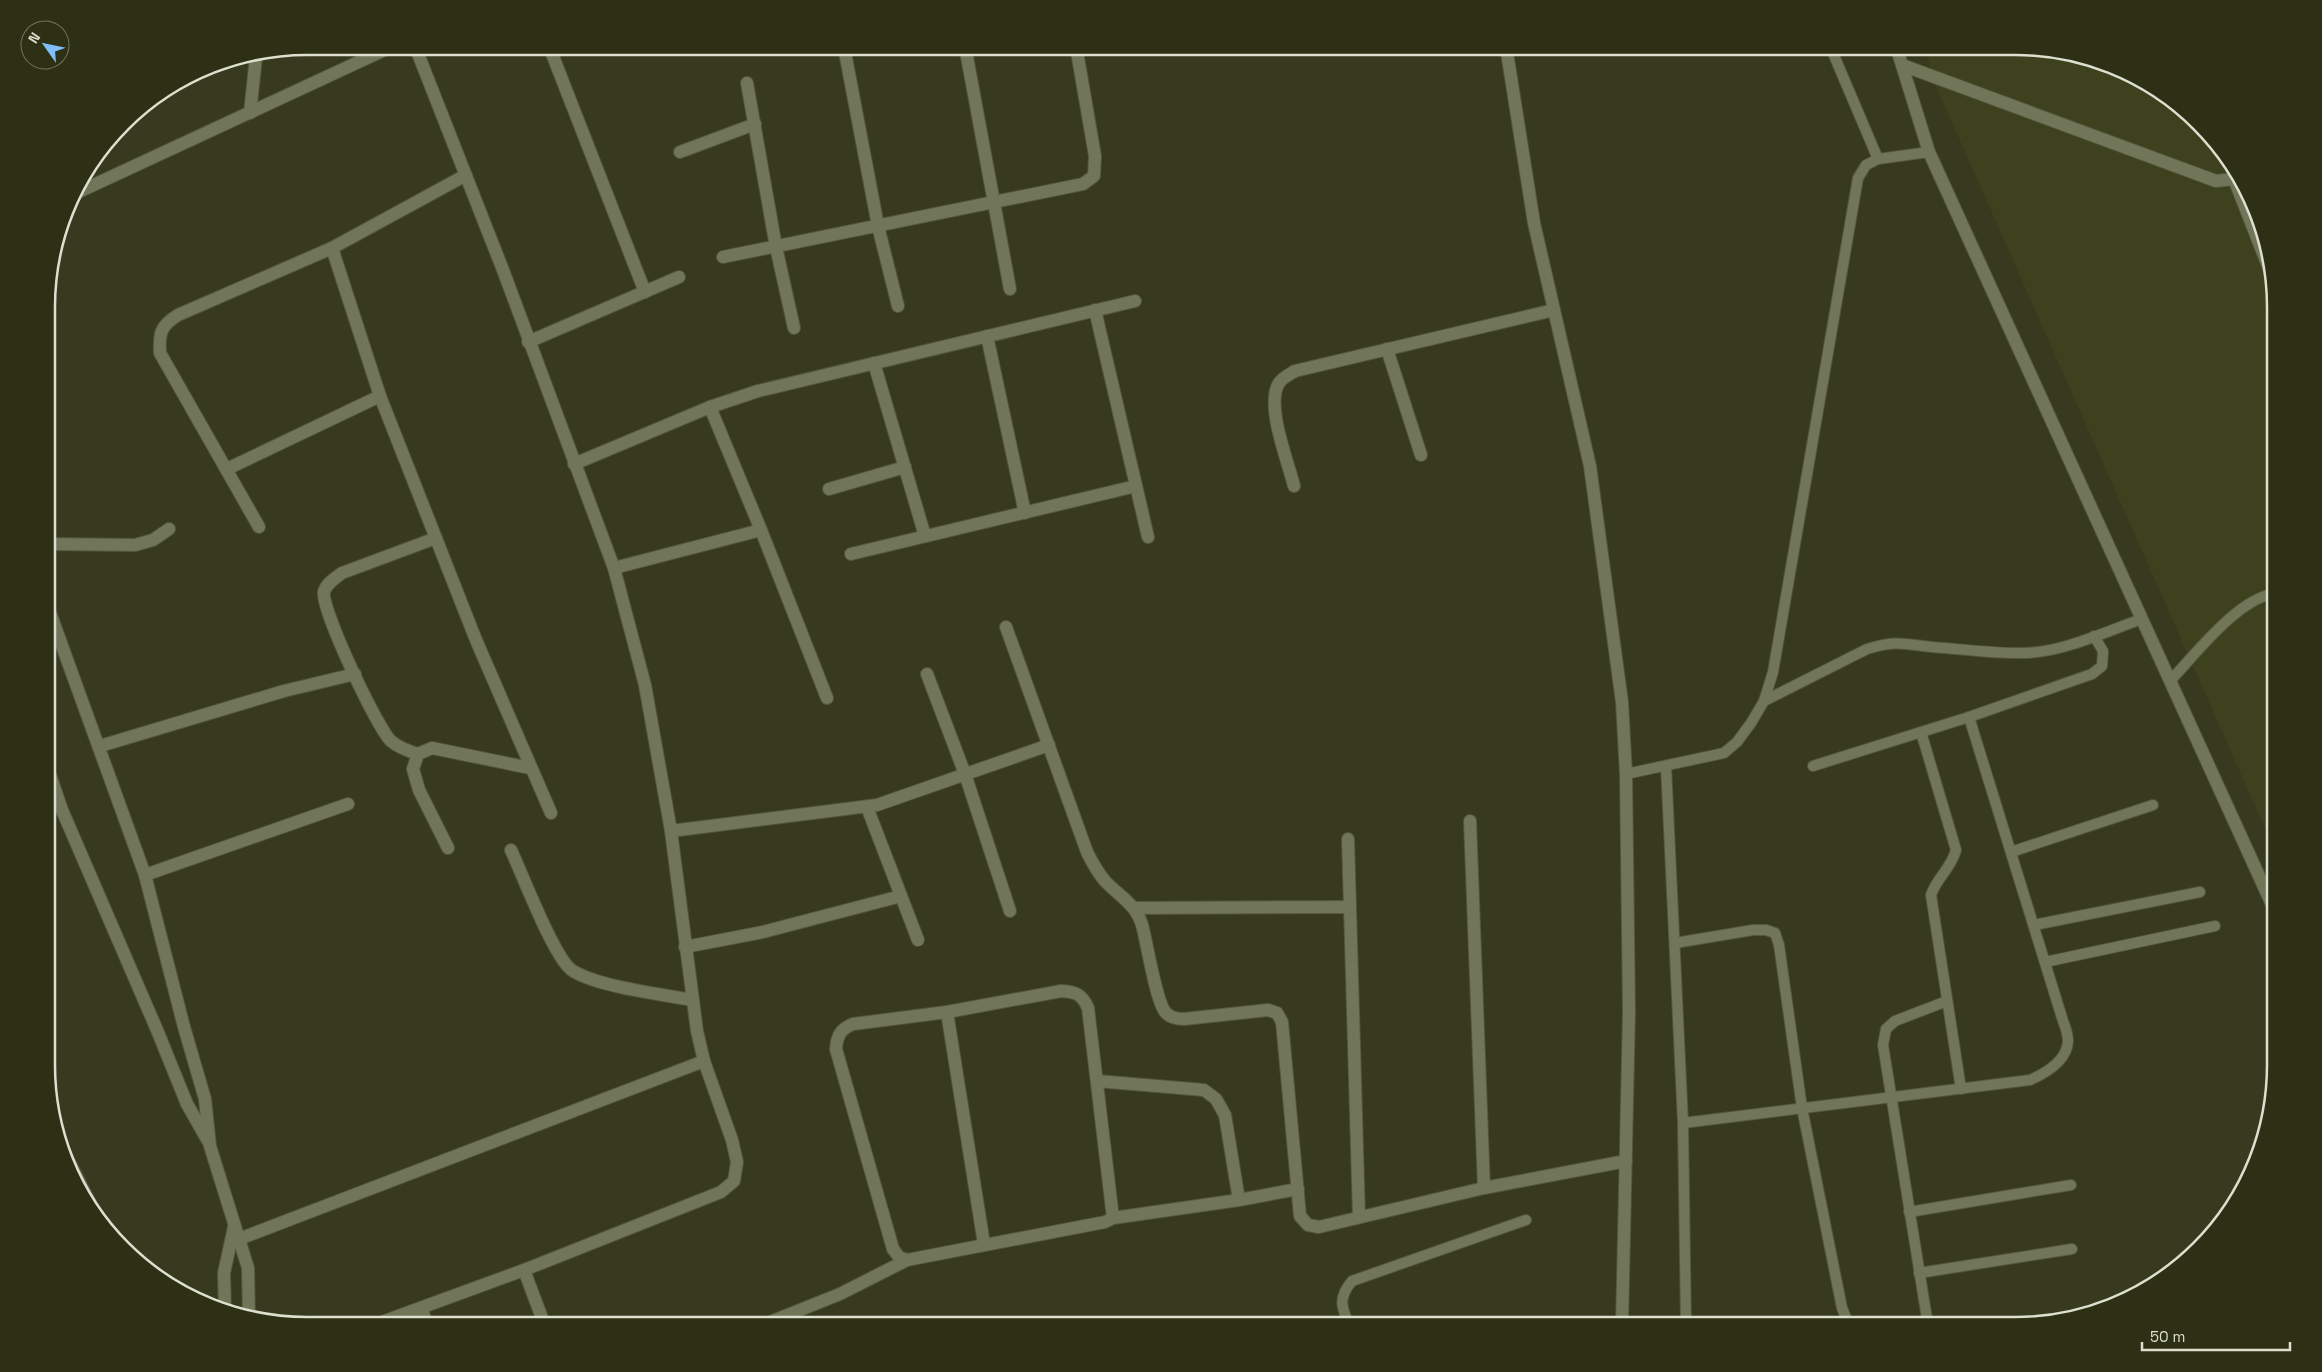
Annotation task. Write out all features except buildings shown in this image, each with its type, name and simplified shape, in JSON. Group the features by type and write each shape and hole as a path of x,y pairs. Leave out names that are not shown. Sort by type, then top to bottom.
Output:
{"street":[{"path":"85,189 374,55"},
{"path":"396,1317 524,1270 721,1192 734,1181 737,1162 732,1140 704,1061 692,1000 671,831 645,685 614,568 528,342 503,270 419,55"},
{"path":"552,55 645,292"},
{"path":"846,55 878,226 898,306"},
{"path":"967,55 1010,288"},
{"path":"723,257 1084,184 1094,176 1095,156 1078,55"},
{"path":"1507,55 1534,223 1590,466 1622,702 1626,774 1629,1012 1622,1317"},
{"path":"1899,55 1929,152 2267,893"},
{"path":"250,113 256,61"},
{"path":"1902,65 2216,181 2231,178"},
{"path":"748,83 776,247 794,328"},
{"path":"680,152 755,124"},
{"path":"258,527 227,469 160,354 159,337 166,322 178,315 332,248 466,175"},
{"path":"332,248 380,396 530,768 551,813"},
{"path":"528,342 679,277"},
{"path":"574,464 710,407 758,391 1135,301"},
{"path":"1095,310 1148,536"},
{"path":"1294,486 1276,419 1274,399 1279,382 1295,371 1554,310"},
{"path":"987,336 1025,513"},
{"path":"1387,349 1421,456"},
{"path":"874,363 926,536"},
{"path":"227,469 380,396"},
{"path":"710,407 827,698"},
{"path":"829,489 905,467"},
{"path":"852,554 1136,486"},
{"path":"55,544 135,545 153,540 169,529"},
{"path":"614,568 761,530"},
{"path":"436,538 342,573 332,580 324,591 325,605 380,725 390,740 402,750 418,754 432,748 530,768"},
{"path":"55,626 145,875 184,1027 205,1099 210,1146 248,1268 249,1310"},
{"path":"1006,627 1087,852 1106,882 1134,908 1141,923 1165,1013 1173,1018 1184,1020 1268,1010 1277,1013 1282,1022 1300,1216 1308,1225 1319,1227 1484,1188 1626,1161"},
{"path":"100,746 284,691 355,674"},
{"path":"927,674 965,774 1010,911"},
{"path":"671,831 877,805 1049,745"},
{"path":"418,754 413,769 419,790 448,848"},
{"path":"55,803 187,1104 210,1146"},
{"path":"145,875 348,804"},
{"path":"867,807 918,940"},
{"path":"1470,821 1484,1188"},
{"path":"1348,839 1359,1217"},
{"path":"511,850 558,952 571,971 595,980 692,1000"},
{"path":"685,947 763,932 901,896"},
{"path":"1134,908 1350,907"},
{"path":"907,1260 899,1256 893,1249 836,1049 837,1038 842,1029 853,1024 947,1012 1062,991 1075,992 1084,998 1088,1008 1113,1218"},
{"path":"947,1012 984,1244"},
{"path":"239,1239 704,1061"},
{"path":"1097,1081 1204,1090 1216,1099 1225,1115 1239,1200"},
{"path":"782,1317 840,1294 907,1260 1105,1222 1113,1218 1239,1200 1298,1189"},
{"path":"225,1304 224,1273 234,1225"},
{"path":"524,1270 542,1317"},
{"path":"421,1308 424,1317"}],"lane":[{"path":"1834,55 1878,159"},
{"path":"1626,774 1724,753 1737,742 1764,701 1773,672 1858,178 1866,165 1878,159 1929,152"},
{"path":"2170,681 2238,610 2254,600 2267,596"},
{"path":"1764,701 1867,649 1886,643 1902,642 1929,646 2022,653 2041,652 2142,619"},
{"path":"1813,766 1969,717 2092,674 2102,666 2103,651 2094,636"},
{"path":"1683,1123 2030,1080 2047,1072 2060,1059 2068,1041 1969,717"},
{"path":"1921,732 1956,850 1953,862 1934,884 1931,894 1961,1088"},
{"path":"1666,766 1683,1123 1686,1317"},
{"path":"2011,852 2153,805"},
{"path":"2034,925 2200,892"},
{"path":"2045,962 2216,926"},
{"path":"1675,943 1753,930 1766,930 1775,933 1779,945 1802,1108 1842,1308 1846,1317"},
{"path":"1926,1317 1883,1045 1886,1029 1895,1021 1906,1015 1947,1001"},
{"path":"1910,1212 2071,1185"},
{"path":"1346,1317 1342,1308 1342,1292 1352,1281 1526,1220"},
{"path":"1919,1273 2072,1249"}],"shaded area":[{"path":"1927,55 2048,57 2096,68 2111,74 2155,98 2193,129 2224,167 2248,211 2262,258 2267,307 2267,833 1934,82"}]}
